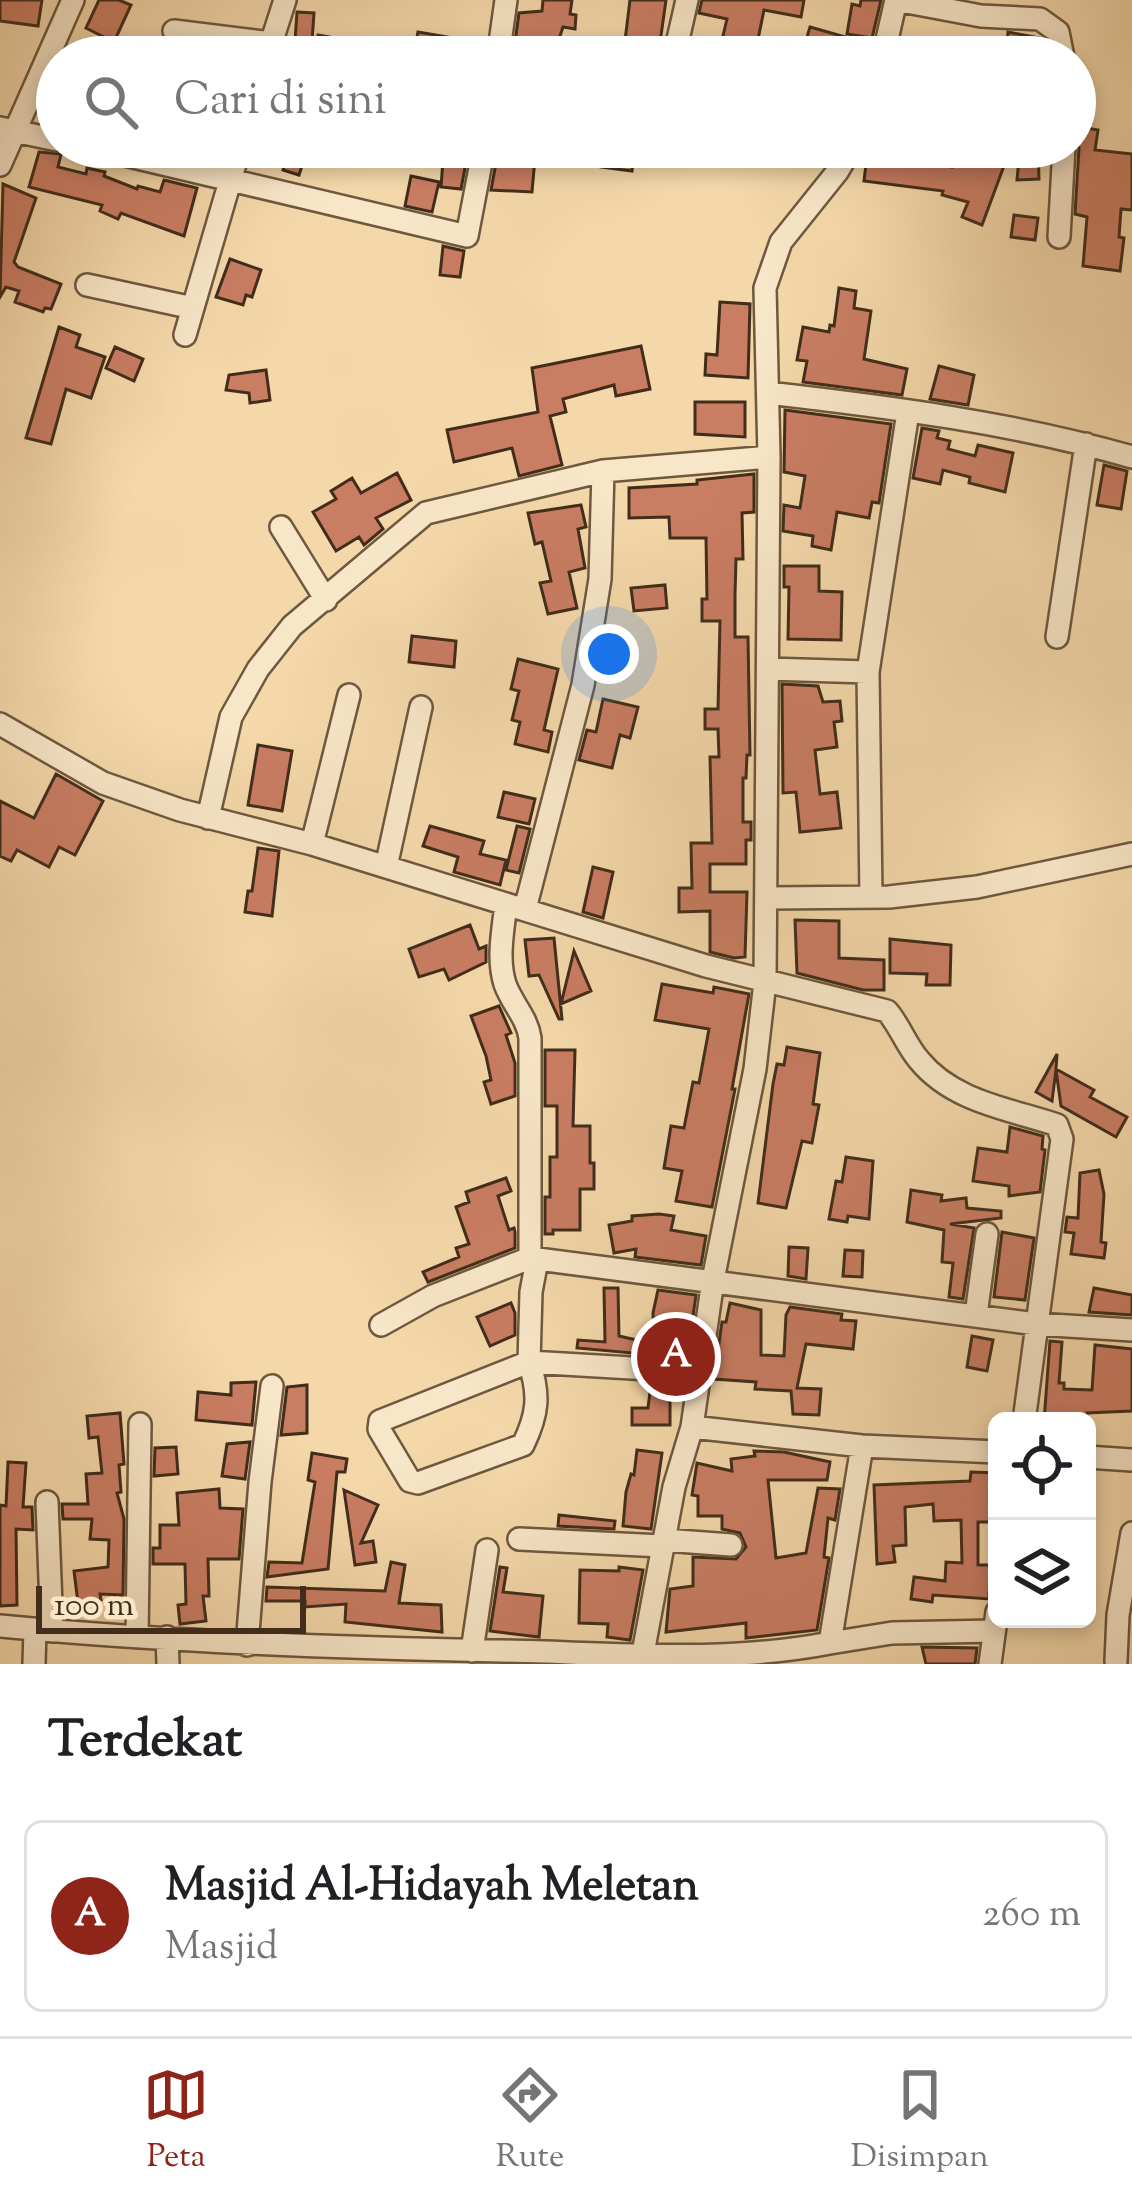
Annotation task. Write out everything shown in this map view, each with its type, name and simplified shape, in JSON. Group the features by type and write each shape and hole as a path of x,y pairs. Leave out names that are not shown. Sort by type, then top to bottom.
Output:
{"street":[{"path":"55,36 73,0"},
{"path":"273,36 284,0"},
{"path":"501,36 506,0"},
{"path":"679,36 687,0"},
{"path":"888,36 896,0 981,16 1040,19 1059,36"},
{"path":"174,31 199,36"},
{"path":"0,165 8,129 36,73"},
{"path":"189,168 468,236 480,168"},
{"path":"185,335 234,168"},
{"path":"641,1661 663,1543 692,1427 766,982 769,457 765,288 773,257 837,168"},
{"path":"1059,237 1063,168"},
{"path":"87,285 193,308"},
{"path":"768,393 908,412 1086,444 1132,457"},
{"path":"871,897 868,672 908,412"},
{"path":"1057,637 1086,444"},
{"path":"208,818 231,717 258,669 284,634 426,513 603,471 769,457"},
{"path":"603,471 600,579 572,740 515,907 502,970 530,1038 530,1361 539,1399 535,1421 523,1445 418,1483 410,1481 379,1430 380,1421 530,1361 700,1372"},
{"path":"281,527 326,600"},
{"path":"768,669 868,672"},
{"path":"312,844 349,695"},
{"path":"386,867 421,706"},
{"path":"0,724 103,783 208,818 312,844 766,982 887,1011 934,1075 982,1103 1060,1128 1025,1412"},
{"path":"767,898 871,897 977,887 1132,854"},
{"path":"976,1315 987,1234"},
{"path":"381,1325 434,1296 533,1259 1036,1324 1132,1330"},
{"path":"247,1645 272,1387"},
{"path":"136,1637 140,1424"},
{"path":"692,1427 862,1446 988,1452"},
{"path":"830,1643 862,1446"},
{"path":"1096,1458 1132,1460"},
{"path":"34,1664 43,1630 47,1502"},
{"path":"1119,1660 1118,1615 1132,1533"},
{"path":"519,1539 731,1545"},
{"path":"472,1651 487,1550"},
{"path":"0,1626 167,1636 391,1658 472,1651 641,1661 771,1654 988,1623"},
{"path":"990,1664 995,1628"},
{"path":"167,1636 168,1664"}],"building":[{"path":"0,0 42,0 38,26 0,21"},
{"path":"99,0 131,5 117,36 102,36 86,28"},
{"path":"543,0 572,0 575,29 563,27 560,36 516,36 519,13 542,11"},
{"path":"630,0 666,0 661,36 626,36"},
{"path":"702,0 804,0 801,17 764,10 759,36 723,36 727,19 699,13"},
{"path":"861,0 881,0 872,36 847,34 852,4 860,6"},
{"path":"297,12 314,13 312,36 295,36"},
{"path":"810,27 842,36 807,36"},
{"path":"1096,150 1132,154 1132,210 1121,209 1120,271 1083,266 1087,217 1075,214 1078,168 1096,168"},
{"path":"36,162 36,168 105,172 104,176 137,189 160,192 164,180 197,188 184,236 121,213 118,219 100,211 102,205 29,187"},
{"path":"442,168 465,168 461,189 441,187"},
{"path":"495,168 534,168 532,192 491,190"},
{"path":"866,168 1003,168 982,225 962,217 968,202 942,195 943,191 864,181"},
{"path":"1018,168 1039,168 1039,179 1017,180"},
{"path":"411,176 439,182 432,212 405,206"},
{"path":"3,184 36,198 14,262 61,284 51,309 43,312 15,302 19,291 6,287 0,297"},
{"path":"1014,215 1038,218 1035,240 1011,237"},
{"path":"443,246 464,251 460,277 440,275"},
{"path":"230,259 261,270 252,297 246,295 243,305 216,297"},
{"path":"839,288 856,291 854,308 871,311 864,359 907,369 902,395 803,382 807,361 797,360 803,327 829,332"},
{"path":"720,302 750,304 748,378 705,375 706,354 717,355"},
{"path":"59,327 80,335 76,347 105,357 91,398 66,389 51,444 26,438"},
{"path":"641,346 650,389 616,396 614,385 563,399 566,412 550,416 562,465 519,476 512,448 454,462 447,430 538,412 532,368"},
{"path":"115,347 143,359 134,381 106,368"},
{"path":"939,366 974,375 968,405 930,399"},
{"path":"266,370 270,400 250,403 249,393 226,390 229,375"},
{"path":"695,402 745,402 745,437 695,434"},
{"path":"785,410 891,424 879,503 872,502 869,518 837,512 831,550 812,546 813,536 783,531 784,505 800,508 805,476 784,472"},
{"path":"922,428 939,431 937,438 950,441 948,449 975,456 978,445 1013,453 1005,492 943,470 940,484 913,478"},
{"path":"1104,465 1127,471 1121,509 1097,505"},
{"path":"397,473 411,500 376,518 383,529 364,545 359,537 336,551 313,512 336,499 331,491 352,478 361,493"},
{"path":"754,474 754,512 742,513 743,559 736,559 735,595 735,637 748,637 750,755 743,778 743,822 751,822 751,840 746,840 746,864 710,864 710,892 747,892 745,957 734,958 710,952 710,911 679,912 679,888 692,888 691,843 712,843 710,757 719,757 718,729 705,729 705,709 718,709 720,621 702,621 702,599 707,599 706,538 670,538 669,517 629,518 629,488"},
{"path":"581,505 586,527 578,529 585,568 569,572 577,608 548,614 540,583 551,581 542,542 535,544 528,513"},
{"path":"784,566 819,566 819,591 842,592 841,640 788,639 789,587 784,587"},
{"path":"665,585 667,608 634,611 631,588"},
{"path":"412,636 456,641 454,667 409,662"},
{"path":"518,659 558,669 544,730 552,732 548,752 515,744 520,722 512,720 519,691 511,689"},
{"path":"782,684 818,686 823,702 840,701 842,721 834,722 837,747 815,750 820,794 837,792 841,828 800,832 796,792 783,793"},
{"path":"603,699 638,707 630,738 620,735 612,768 579,760 587,730 596,732"},
{"path":"258,745 292,751 282,811 248,805"},
{"path":"56,774 103,801 75,855 59,847 49,867 17,850 11,861 0,856 0,801 34,818"},
{"path":"504,792 535,799 529,824 498,817"},
{"path":"430,826 484,841 480,854 506,860 500,885 454,872 458,857 423,846"},
{"path":"517,826 530,829 519,873 506,870"},
{"path":"258,848 279,851 272,916 245,912"},
{"path":"593,867 613,872 603,918 583,912"},
{"path":"795,920 839,921 839,958 884,960 884,990 863,990 797,973"},
{"path":"470,925 479,949 486,946 486,962 449,980 444,969 419,977 409,949"},
{"path":"554,938 562,1019 539,975 529,976 525,940"},
{"path":"890,939 951,945 950,985 926,985 927,974 890,973"},
{"path":"574,951 591,991 561,1004"},
{"path":"662,984 749,994 712,1207 676,1201 682,1171 664,1168 671,1126 684,1128 693,1082 699,1083 709,1029 655,1020"},
{"path":"499,1006 511,1033 506,1035 515,1063 515,1096 491,1104 484,1082 491,1080 486,1056 471,1016"},
{"path":"787,1047 820,1053 813,1104 819,1105 812,1143 802,1141 786,1208 758,1203 773,1084"},
{"path":"545,1050 575,1050 573,1126 590,1126 590,1163 594,1163 594,1189 580,1189 580,1230 553,1230 553,1234 545,1234 545,1197 550,1197 550,1157 557,1157 557,1106 545,1106"},
{"path":"1057,1054 1056,1069 1094,1090 1090,1097 1127,1117 1116,1137 1061,1106 1056,1070 1052,1101 1036,1092"},
{"path":"1010,1127 1043,1136 1040,1192 1009,1196 1009,1186 973,1181 978,1148 1007,1152"},
{"path":"846,1157 873,1161 869,1219 829,1219"},
{"path":"1099,1170 1104,1194 1104,1258 1071,1254 1074,1233 1065,1232 1067,1217 1078,1218 1080,1173"},
{"path":"506,1178 511,1191 498,1196 509,1230 514,1228 515,1248 428,1282 423,1272 459,1257 456,1248 469,1244 456,1207 469,1202 466,1192"},
{"path":"911,1190 942,1195 941,1201 966,1198 967,1208 1001,1211 1001,1218 950,1224 974,1228 963,1299 949,1297 953,1263 942,1262 944,1230 907,1222"},
{"path":"632,1216 674,1216 671,1230 706,1236 701,1265 635,1257 636,1249 614,1253 609,1225 632,1221"},
{"path":"1002,1232 1034,1238 1025,1300 994,1297"},
{"path":"789,1247 808,1248 806,1279 788,1276"},
{"path":"845,1250 863,1251 862,1277 843,1276"},
{"path":"604,1288 618,1288 619,1336 645,1342 643,1354 577,1348 578,1340 605,1342"},
{"path":"1094,1288 1132,1295 1132,1315 1089,1312"},
{"path":"658,1290 696,1295 690,1337 654,1334"},
{"path":"511,1303 515,1335 490,1346 477,1317"},
{"path":"730,1303 761,1310 761,1355 784,1356 790,1307 842,1314 841,1320 856,1321 853,1349 806,1344 797,1388 821,1389 819,1415 793,1414 791,1391 714,1379 722,1322 726,1322"},
{"path":"972,1336 993,1340 987,1371 967,1367"},
{"path":"1050,1341 1062,1342 1059,1383 1064,1383 1064,1389 1092,1390 1095,1345 1132,1349 1132,1411 1045,1412"},
{"path":"256,1382 252,1425 196,1420 198,1392 231,1395 231,1383"},
{"path":"651,1384 682,1386 679,1400 670,1399 670,1425 632,1425 632,1408 648,1408"},
{"path":"307,1385 307,1433 281,1435 287,1387"},
{"path":"120,1413 124,1464 119,1465 121,1492 117,1493 124,1519 123,1595 100,1594 101,1600 78,1603 74,1571 108,1567 109,1540 90,1539 92,1519 63,1519 62,1504 88,1504 86,1474 102,1473 98,1437 89,1438 87,1416"},
{"path":"250,1442 245,1479 222,1476 227,1444"},
{"path":"176,1447 178,1474 154,1476 155,1448"},
{"path":"637,1450 662,1453 651,1529 623,1526"},
{"path":"754,1451 830,1462 827,1480 768,1480 776,1558 806,1553 818,1488 840,1489 835,1520 828,1518 824,1557 829,1558 817,1630 746,1638 746,1623 666,1632 670,1589 693,1586 693,1557 736,1559 746,1547 740,1533 722,1529 722,1516 698,1516 698,1496 692,1495 697,1463 732,1471 731,1459 755,1456"},
{"path":"312,1453 347,1459 345,1472 337,1472 328,1569 267,1577 269,1562 302,1563 315,1482 308,1480"},
{"path":"8,1462 26,1463 23,1507 32,1507 33,1530 16,1529 17,1605 0,1606 0,1505 6,1506"},
{"path":"971,1472 988,1473 988,1522 978,1522 978,1565 988,1565 988,1599 933,1595 932,1602 911,1599 914,1577 945,1581 946,1562 962,1563 961,1520 934,1521 933,1504 905,1507 906,1545 893,1546 895,1562 877,1564 874,1485 970,1481"},
{"path":"219,1489 220,1508 243,1509 239,1559 208,1559 209,1596 203,1596 206,1621 180,1624 178,1605 186,1604 185,1564 153,1564 153,1548 160,1548 160,1525 179,1525 177,1493"},
{"path":"344,1490 378,1505 361,1543 373,1541 376,1562 355,1565"},
{"path":"559,1515 615,1521 614,1529 558,1526"},
{"path":"391,1562 405,1565 399,1603 441,1605 442,1632 345,1622 346,1604 305,1607 305,1601 266,1601 267,1587 385,1591"},
{"path":"500,1567 507,1568 503,1592 543,1596 539,1637 490,1631"},
{"path":"619,1567 643,1570 630,1640 607,1637 608,1624 579,1623 580,1570 619,1571"},
{"path":"922,1647 977,1648 975,1664 926,1664"}],"place":[{"name":"Masjid Al-Hidayah Meletan","path":"676,1357"}]}
